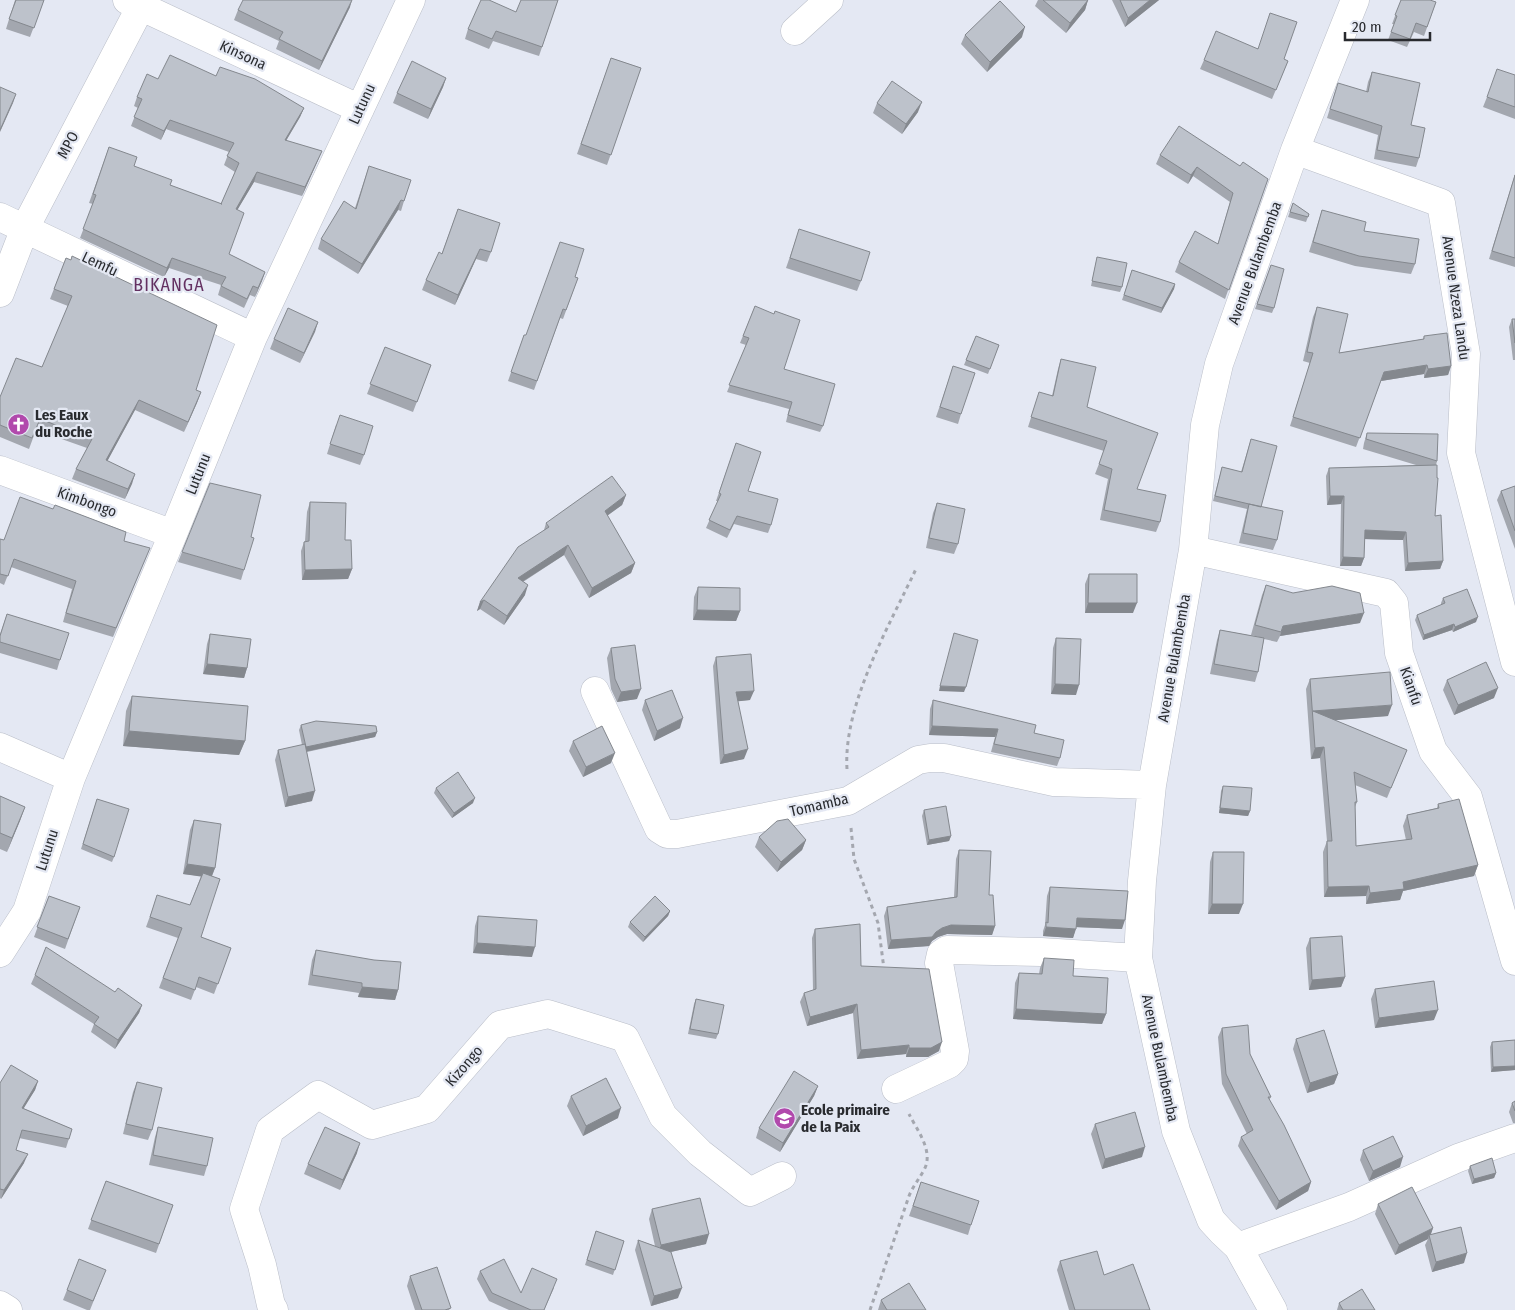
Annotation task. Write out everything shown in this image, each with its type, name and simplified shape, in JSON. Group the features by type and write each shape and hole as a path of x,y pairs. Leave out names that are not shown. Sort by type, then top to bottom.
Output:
{"street":[{"name":"Lutunu","path":"0,953 28,911 70,778 174,534 253,337 410,0"},
{"path":"795,31 829,0"},
{"name":"Avenue Bulambemba","path":"1273,1310 1238,1247 1211,1220 1176,1131 1138,958 1142,881 1152,785 1193,550 1205,424 1219,364 1295,150 1355,0"},
{"name":"Kinsona","path":"137,2 360,109"},
{"name":"MPO","path":"0,293 24,228 137,2"},
{"name":"Avenue Nzeza Landu","path":"1295,150 1441,203 1466,354 1461,453 1515,662"},
{"name":"Lemfu","path":"0,217 253,337"},
{"name":"Kimbongo","path":"0,470 174,534"},
{"name":"Kianfu","path":"1193,550 1386,593 1394,603 1399,653 1433,751 1468,796 1515,961"},
{"name":"Tomamba","path":"595,691 659,829 668,834 677,834 848,801 918,760 930,758 944,758 1054,782 1152,785"},
{"path":"0,746 70,778"},
{"path":"896,1089 954,1060 955,1052 940,963 941,954 947,950 1041,952 1138,958"},
{"name":"Kizongo","path":"274,1310 244,1209 270,1130 318,1096 372,1125 427,1110 500,1025 548,1014 625,1038 663,1116 700,1153 750,1192 782,1176"},
{"path":"1238,1247 1349,1207 1458,1158 1515,1138"},
{"path":"0,1305 8,1310"}],"path":[{"path":"884,973 878,923 854,859 848,801 846,754 851,718 870,666 916,569"},
{"path":"870,1310 909,1196 925,1167 927,1152 896,1089"}],"building":[{"path":"16,0 44,0 34,28 9,19"},
{"path":"243,0 352,0 322,61 279,39 283,32 238,10"},
{"path":"481,0 489,0 516,12 521,0 558,0 542,47 496,31 492,39 468,29"},
{"path":"1043,0 1088,0 1070,23"},
{"path":"1120,0 1150,0 1128,18"},
{"path":"1401,0 1430,0 1436,2 1427,27 1416,23 1410,39 1391,32"},
{"path":"1000,1 1025,27 990,62 965,35"},
{"path":"1270,13 1297,22 1284,59 1288,61 1276,90 1204,60 1216,31 1258,49"},
{"path":"170,55 216,76 220,67 255,79 304,108 285,140 322,151 305,187 257,172 236,209 244,213 229,254 265,272 258,288 253,286 247,299 221,286 226,277 172,258 167,268 83,229 96,195 93,194 109,147 137,157 134,166 172,180 170,185 221,204 239,163 227,156 234,143 170,120 164,131 134,117 142,99 137,97 147,74 158,79"},
{"path":"611,58 641,68 611,155 581,144"},
{"path":"412,61 446,78 431,109 397,93"},
{"path":"1497,69 1515,75 1515,107 1487,97"},
{"path":"1372,72 1420,83 1411,125 1425,128 1419,158 1377,150 1382,126 1330,109 1338,83 1368,92"},
{"path":"892,81 922,102 906,124 877,103"},
{"path":"0,87 16,94 0,130"},
{"path":"1179,126 1240,166 1243,162 1268,179 1229,290 1179,262 1195,231 1218,244 1233,193 1197,167 1191,175 1160,155"},
{"path":"369,166 411,180 404,201 401,200 362,264 321,239 344,201 356,209"},
{"path":"1515,175 1515,258 1492,251"},
{"path":"1293,203 1309,214 1308,217 1290,212"},
{"path":"458,209 500,223 491,252 480,249 458,295 426,280 439,252 442,254"},
{"path":"1322,210 1366,222 1364,231 1419,239 1415,264 1359,256 1313,242"},
{"path":"799,229 870,252 861,281 790,258"},
{"path":"560,242 584,249 575,277 578,278 566,310 563,309 537,381 511,372"},
{"path":"72,256 217,325 196,390 201,392 188,422 139,400 106,460 135,474 128,489 76,469 92,439 40,419 32,438 0,425 0,397 16,358 42,367 72,296 54,289 66,258 71,260"},
{"path":"1097,257 1127,263 1122,287 1092,281"},
{"path":"1271,265 1284,269 1274,308 1257,304"},
{"path":"1132,270 1175,284 1162,308 1124,295"},
{"path":"755,306 774,314 775,311 800,320 784,369 835,384 823,426 788,415 792,402 729,385 749,338 743,336"},
{"path":"1317,307 1348,314 1339,353 1424,339 1424,336 1447,333 1451,366 1428,369 1427,365 1384,372 1360,438 1293,417 1313,353 1307,352"},
{"path":"288,308 318,322 304,353 274,339"},
{"path":"1512,319 1515,319 1515,343"},
{"path":"976,336 999,345 990,369 966,360"},
{"path":"385,347 431,365 417,402 370,384"},
{"path":"1061,359 1096,367 1087,407 1158,433 1137,489 1166,495 1160,522 1104,510 1112,469 1099,464 1107,441 1031,417 1039,392 1053,396"},
{"path":"953,366 975,373 961,414 940,407"},
{"path":"340,415 373,426 364,455 330,444"},
{"path":"1367,433 1438,434 1437,461 1366,439"},
{"path":"1251,439 1277,446 1261,507 1215,496 1222,467 1242,472"},
{"path":"736,443 761,452 748,491 778,499 771,525 737,516 730,530 709,520 721,494 719,493"},
{"path":"1437,465 1438,478 1435,516 1441,515 1443,561 1408,563 1406,532 1365,530 1364,558 1343,557 1344,496 1330,496 1329,468"},
{"path":"612,476 626,495 605,511 635,563 592,588 568,545 518,578 528,585 507,616 484,600 480,602 518,547 549,527 546,523"},
{"path":"210,483 261,495 251,537 254,538 244,570 182,552"},
{"path":"1515,486 1515,531 1501,491"},
{"path":"20,497 53,509 55,505 126,532 124,541 150,548 116,628 66,613 76,581 14,559 8,576 0,574 0,539 4,540"},
{"path":"310,502 346,503 345,540 351,540 352,569 305,570 304,542 309,541"},
{"path":"937,503 965,509 958,544 929,538"},
{"path":"1249,504 1283,511 1277,540 1243,533"},
{"path":"1089,574 1137,574 1137,603 1088,603"},
{"path":"1266,585 1293,593 1332,586 1360,593 1364,613 1283,626 1281,632 1255,625"},
{"path":"698,587 740,588 740,611 697,610"},
{"path":"1467,589 1478,617 1455,627 1454,624 1424,635 1417,615 1445,603 1443,598"},
{"path":"7,614 69,633 60,660 0,642"},
{"path":"1220,630 1264,638 1258,672 1214,664"},
{"path":"954,633 978,640 966,687 940,686"},
{"path":"210,634 251,639 247,668 207,664"},
{"path":"1056,638 1081,639 1079,685 1055,684"},
{"path":"635,645 641,689 621,692 615,679 611,648"},
{"path":"751,654 754,691 736,692 748,749 724,755 716,657"},
{"path":"1486,662 1498,688 1458,705 1447,680"},
{"path":"1390,672 1392,705 1313,711 1407,750 1391,788 1354,772 1357,802 1355,802 1356,846 1412,839 1407,815 1439,808 1438,804 1459,799 1478,865 1403,882 1404,889 1370,893 1369,886 1328,887 1327,841 1332,841 1324,747 1315,748 1310,679"},
{"path":"672,690 683,718 657,731 645,700"},
{"path":"132,696 248,706 245,741 129,731"},
{"path":"933,700 1036,725 1034,733 1064,740 1060,758 994,744 998,729 932,726"},
{"path":"316,721 376,726 377,732 306,747 301,725"},
{"path":"602,726 615,753 586,767 573,741"},
{"path":"305,744 315,791 288,797 278,750"},
{"path":"458,772 475,798 454,813 436,788"},
{"path":"1223,786 1252,788 1250,811 1220,808"},
{"path":"0,796 25,807 12,838 0,833"},
{"path":"97,799 129,809 114,857 83,844"},
{"path":"946,806 951,836 929,840 924,810"},
{"path":"788,819 806,840 781,862 759,837 777,821"},
{"path":"194,820 221,824 215,868 187,864"},
{"path":"959,850 991,851 989,895 993,895 995,926 951,925 942,928 932,937 891,940 887,907 957,897"},
{"path":"1213,852 1244,852 1243,904 1212,904"},
{"path":"203,873 220,879 201,937 231,948 218,984 199,977 195,990 163,978 182,928 150,917 157,895 190,905"},
{"path":"1050,887 1128,891 1125,920 1077,918 1076,929 1046,927 1046,922 1048,923"},
{"path":"49,896 80,907 68,939 37,927"},
{"path":"655,896 670,911 645,937 630,922"},
{"path":"478,916 537,920 535,947 477,943"},
{"path":"860,924 861,966 929,969 942,1042 931,1048 909,1048 909,1045 861,1050 857,1004 810,1017 804,993 816,989 815,929"},
{"path":"1342,936 1345,977 1312,980 1310,938"},
{"path":"46,947 115,992 118,988 142,1005 118,1040 94,1024 99,1017 35,975"},
{"path":"316,950 374,960 401,962 398,990 362,987 362,983 312,975"},
{"path":"1044,958 1074,960 1073,976 1108,978 1106,1014 1016,1009 1019,973 1042,974"},
{"path":"1434,981 1438,1010 1379,1018 1375,989"},
{"path":"696,999 724,1005 718,1034 690,1029"},
{"path":"1248,1025 1250,1054 1271,1097 1268,1097 1284,1125 1311,1182 1279,1201 1241,1137 1253,1130 1226,1074 1222,1028"},
{"path":"1324,1030 1338,1074 1310,1083 1296,1039"},
{"path":"1515,1040 1515,1066 1493,1067 1492,1042"},
{"path":"11,1065 38,1081 22,1108 72,1129 69,1139 22,1130 16,1150 28,1154 4,1190 0,1189 0,1083"},
{"path":"794,1071 818,1086 783,1143 759,1128"},
{"path":"606,1078 621,1108 586,1126 571,1096"},
{"path":"137,1082 162,1088 152,1130 126,1124"},
{"path":"1135,1112 1145,1147 1105,1159 1095,1124"},
{"path":"158,1127 213,1138 207,1166 153,1155"},
{"path":"325,1127 360,1143 343,1180 308,1164"},
{"path":"1393,1136 1403,1157 1373,1171 1363,1150"},
{"path":"1492,1158 1496,1173 1474,1179 1470,1166"},
{"path":"106,1181 173,1205 159,1244 91,1220"},
{"path":"921,1182 979,1201 971,1225 913,1206"},
{"path":"1412,1187 1433,1228 1399,1245 1378,1204"},
{"path":"700,1198 709,1234 661,1245 652,1209"},
{"path":"1461,1227 1467,1253 1436,1262 1429,1235"},
{"path":"596,1231 624,1241 615,1270 587,1260"},
{"path":"638,1240 671,1252 682,1288 654,1296"},
{"path":"1097,1251 1104,1275 1133,1264 1150,1310 1075,1310 1060,1261"},
{"path":"79,1259 106,1270 93,1301 67,1290"},
{"path":"504,1259 521,1293 532,1268 557,1279 544,1310 531,1310 492,1293 480,1271"},
{"path":"437,1267 451,1308 445,1310 422,1310 410,1276"},
{"path":"909,1283 926,1310 887,1310 881,1300"},
{"path":"1362,1289 1375,1310 1343,1310 1339,1303"}],"place":[{"name":"Les Eaux du Roche","path":"19,424"},
{"name":"Ecole primaire de la Paix","path":"785,1119"}],"district":[{"name":"BIKANGA","path":"169,285"}]}
